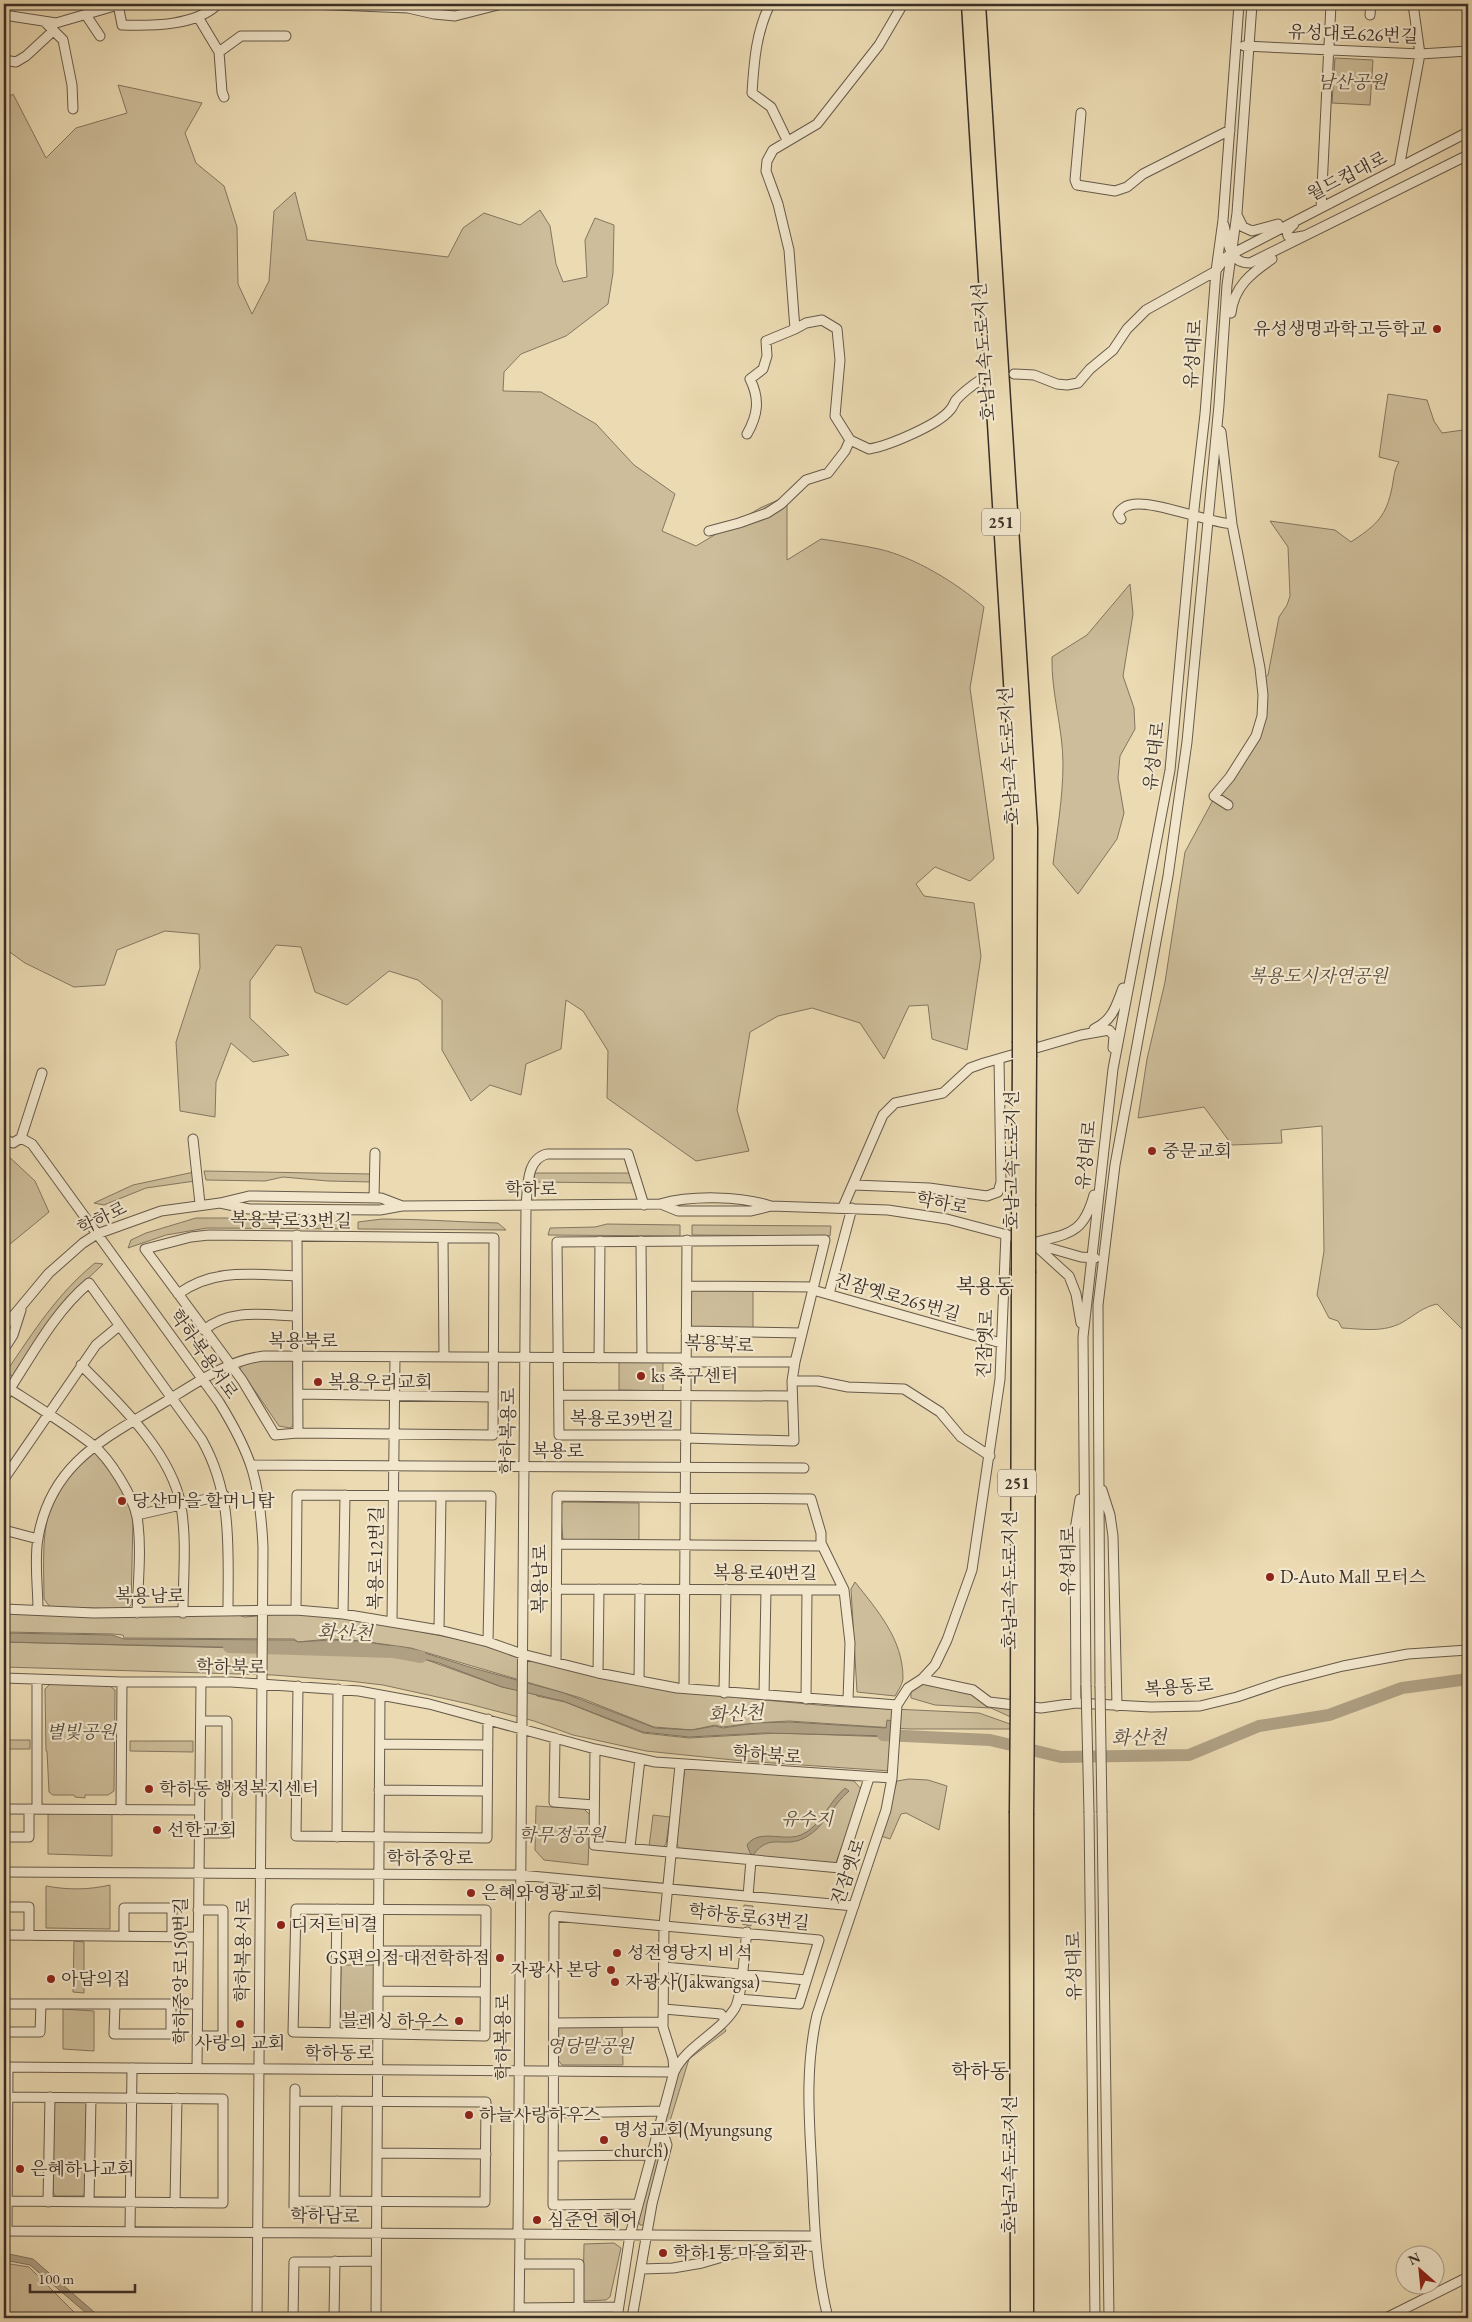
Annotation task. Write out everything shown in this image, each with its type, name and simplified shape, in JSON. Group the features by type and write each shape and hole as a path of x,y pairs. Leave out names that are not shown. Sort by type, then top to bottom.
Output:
{"highway":[{"name":"호남고속도로지선","path":"968,4 1019,827 1024,1041 1022,1814 1017,2318"},
{"name":"호남고속도로지선","path":"979,4 1031,828 1024,1041"},
{"name":"호남고속도로지선","path":"1022,1814 1027,2318"}],"street":[{"path":"4,5 12,4"},
{"path":"4,15 56,23 118,4 122,25 140,26 198,17 218,4"},
{"path":"310,4 408,8 434,14 455,16 502,4"},
{"path":"770,4 762,21 756,42 752,93 772,107 787,140"},
{"path":"796,329 789,250 778,204 766,171 767,161 773,150 817,124 879,45 903,4"},
{"name":"유성대로","path":"1095,2318 1083,1337 1112,1069 1130,972 1153,867 1170,770 1193,516 1205,414 1216,271 1223,222 1239,4"},
{"name":"유성대로","path":"1109,2318 1100,1686 1098,1305 1115,1165 1168,876 1187,742 1231,254 1237,213 1252,4"},
{"path":"1321,208 1331,4"},
{"path":"1370,15 1371,4"},
{"path":"1399,168 1420,54 1413,4"},
{"path":"86,15 100,36"},
{"path":"198,17 219,52 224,98"},
{"path":"46,22 63,40 72,85 73,109"},
{"path":"4,60 16,62 26,56 53,31"},
{"path":"219,52 241,36 286,36"},
{"name":"유성대로626번길","path":"1236,45 1420,54 1468,51"},
{"path":"1081,113 1075,180 1077,185 1115,191 1126,187 1143,174 1230,130"},
{"name":"월드컵대로","path":"1468,132 1231,254 1240,262 1250,264 1468,155"},
{"path":"1237,213 1243,227 1252,231 1263,230 1308,214"},
{"path":"1308,214 1290,226 1288,231 1292,238 1312,234"},
{"path":"1014,374 1034,375 1057,384 1067,385 1078,382 1113,350 1127,329 1146,310 1216,271 1220,262 1231,254 1223,222"},
{"path":"1223,342 1232,304 1240,285 1261,266 1312,234"},
{"path":"747,434 756,420 755,389 750,379 764,369 767,356 766,341 806,323 822,320 837,329 840,360 835,416 850,440 870,450 904,438 940,419 950,411 956,400 983,378"},
{"path":"1216,427 1220,432 1232,524 1258,659 1263,695 1262,716 1256,736 1230,777 1214,796 1228,805"},
{"path":"709,532 740,524 774,508 806,480 828,473 845,451 850,440"},
{"path":"1121,519 1118,514 1119,512 1128,505 1139,504 1232,524"},
{"path":"828,1294 847,1207 854,1185 883,1115 889,1107 907,1099 943,1092 970,1068 1080,1035 1102,1026 1115,1010 1130,972"},
{"path":"1080,1035 1109,1030 1112,1032 1114,1043 1112,1069"},
{"path":"854,1185 929,1188 987,1196 998,1192 1001,1182 999,1059"},
{"path":"4,1139 13,1143 21,1138 42,1073"},
{"name":"학하복용서로","path":"21,1138 32,1144 233,1424 252,1465 261,1509 262,1683 257,2318"},
{"path":"193,1139 200,1204"},
{"path":"374,1198 375,1153"},
{"name":"학하복용로","path":"518,2318 520,2264 518,2069 526,1206 532,1165 539,1156 547,1154 628,1154 644,1205"},
{"path":"1033,1243 1076,1230 1089,1213 1100,1170"},
{"name":"학하로","path":"4,1326 63,1259 97,1234 160,1210 220,1203 250,1196 381,1198 402,1206"},
{"name":"학하로","path":"220,1203 249,1209 380,1210 402,1206 660,1204 678,1211 751,1211 771,1206 847,1207 888,1210 947,1219 1006,1234 1081,1257 1103,1259"},
{"name":"진잠옛로","path":"828,2318 815,2236 808,2071 811,2040 817,2015 886,1810 892,1774 897,1708 908,1688 922,1679 935,1665 940,1656 972,1570 1000,1379 1006,1234"},
{"name":"복용북로33번길","path":"298,1433 275,1435 258,1405 145,1249 191,1237 209,1235 494,1238 493,1357"},
{"path":"297,1236 298,1433 493,1435 493,1357"},
{"path":"443,1238 444,1357"},
{"name":"복용로39번길","path":"687,1468 685,1438 688,1240"},
{"path":"559,1395 557,1242 825,1240 794,1362 792,1396"},
{"path":"599,1358 600,1241"},
{"path":"641,1241 642,1358"},
{"path":"1033,1243 1069,1276 1076,1294 1083,1337"},
{"path":"178,1294 198,1281 222,1275 297,1276"},
{"path":"4,1398 60,1313 77,1293 89,1283 172,1398 211,1456 224,1496 228,1546 228,1611"},
{"name":"진잠옛로265번길","path":"687,1286 814,1288 828,1294 1001,1343"},
{"name":"학하로","path":"4,1349 13,1335 22,1307"},
{"path":"204,1330 218,1319 234,1315 297,1316"},
{"path":"4,1478 96,1345 120,1326"},
{"path":"686,1332 802,1333"},
{"name":"복용북로","path":"38,1610 38,1540 47,1506 60,1481 79,1458 94,1446 203,1380 244,1359 256,1357 682,1358 686,1362 794,1362"},
{"name":"복용로12번길","path":"392,1622 396,1357"},
{"path":"81,1365 134,1422 167,1469 181,1505 183,1613"},
{"path":"792,1381 818,1381 848,1387 904,1388 940,1412 961,1437 990,1456"},
{"path":"10,1389 94,1446 113,1469 127,1491 137,1515 137,1613"},
{"path":"298,1394 493,1397"},
{"name":"복용로39번길","path":"559,1395 792,1396 794,1441 685,1438 682,1435 558,1435 559,1395"},
{"name":"복용로","path":"252,1465 804,1468"},
{"path":"1076,1703 1075,1530 1084,1466"},
{"path":"684,1688 687,1468"},
{"path":"1100,1481 1114,1536 1117,1706"},
{"name":"복용로12번길","path":"296,1610 297,1495 491,1496 488,1642"},
{"path":"343,1614 345,1495"},
{"path":"137,1515 224,1496"},
{"path":"440,1630 441,1496"},
{"name":"복용남로","path":"556,1662 557,1496 687,1497"},
{"path":"687,1497 811,1499 822,1546 844,1590 850,1643 848,1700"},
{"path":"4,1534 38,1540"},
{"name":"복용로40번길","path":"557,1544 822,1546"},
{"name":"복용로40번길","path":"556,1588 844,1590"},
{"path":"598,1589 598,1673"},
{"path":"639,1681 640,1589"},
{"path":"724,1693 726,1589"},
{"path":"764,1695 766,1590"},
{"path":"806,1698 807,1590"},
{"name":"복용남로","path":"4,1609 137,1613 228,1611 262,1613 296,1610 343,1614 440,1630 488,1642 522,1656 639,1681 724,1693 848,1700 897,1708"},
{"name":"복용동로","path":"922,1679 973,1690 989,1702 1042,1708 1076,1703 1117,1706 1200,1706 1343,1666 1408,1654 1468,1650"},
{"name":"학하북로","path":"4,1678 122,1682 262,1683 338,1689 429,1704 488,1719 521,1724 555,1738 640,1760 680,1765 869,1778 892,1774"},
{"path":"4,1837 29,1837 33,1809 37,1680"},
{"path":"121,1810 122,1682"},
{"name":"학하중앙로150번길","path":"197,2068 201,1682"},
{"path":"298,1686 296,1836 487,1838 488,1719"},
{"path":"337,1837 338,1689"},
{"path":"376,2318 380,1695"},
{"path":"199,1833 227,1833 227,1721 201,1721"},
{"path":"555,1738 554,1802 594,1805"},
{"path":"380,1744 488,1745"},
{"path":"595,1749 594,1845 840,1868 869,1778"},
{"path":"630,1847 640,1760"},
{"path":"664,1925 666,1889 680,1765"},
{"path":"379,1790 487,1791"},
{"path":"4,1809 199,1810"},
{"path":"748,1896 751,1860"},
{"name":"학하중앙로","path":"4,1872 520,1875 854,1906"},
{"path":"4,1907 29,1907 28,1936"},
{"path":"124,1936 124,1908 172,1908 172,1936"},
{"path":"296,1909 337,1909 486,1910 486,2036 293,2032 296,1909"},
{"path":"335,2033 337,1909"},
{"path":"197,2036 224,2036 223,1910 198,1910"},
{"name":"학하동로63번길","path":"554,2023 554,1916 819,1940 799,2004 738,1999"},
{"name":"학하동로63번길","path":"664,1925 664,2022 674,2072"},
{"path":"617,2318 630,2235 674,2072 679,2062 733,2010 738,1999 747,1932"},
{"path":"4,1935 198,1936"},
{"path":"378,1951 486,1951"},
{"path":"664,1967 806,1980"},
{"path":"378,1991 485,1992"},
{"path":"4,2004 198,2004"},
{"path":"4,2032 40,2032 41,2004"},
{"path":"115,2004 114,2034 171,2034 171,2004"},
{"path":"664,2009 721,2014 725,2019"},
{"path":"638,2204 553,2205 554,2023 664,2022"},
{"path":"6,2067 6,2231"},
{"name":"학하동로","path":"6,2067 518,2069 674,2072"},
{"path":"130,2231 132,2068"},
{"path":"295,2089 294,2204 335,2202 485,2202 486,2102 295,2101"},
{"path":"5,2201 222,2203 223,2099 6,2097"},
{"path":"48,2202 50,2098"},
{"path":"89,2202 91,2098"},
{"path":"175,2203 177,2098"},
{"path":"335,2202 337,2101"},
{"path":"554,2113 664,2111"},
{"path":"632,2318 642,2269 646,2235 666,2145 665,2139 658,2134"},
{"path":"377,2154 486,2154"},
{"path":"553,2156 652,2154"},
{"name":"학하남로","path":"6,2231 258,2231 815,2236"},
{"path":"642,2269 673,2268 702,2263 736,2252 769,2248 816,2246"},
{"path":"293,2318 294,2262 376,2261"},
{"path":"334,2262 334,2318"},
{"path":"520,2264 579,2264 579,2308"},
{"path":"1386,2318 1468,2277"},
{"path":"518,2308 618,2307"},
{"path":"550,2308 550,2318"},
{"path":"591,2308 591,2318"}],"green space":[{"name":"남산공원","path":"1335,58 1373,60 1370,105 1332,103"},
{"path":"118,85 202,103 185,133 196,163 224,186 237,227 238,284 252,314 269,281 274,211 295,192 307,240 448,257 463,228 484,213 520,225 540,210 550,226 556,264 563,282 587,277 585,240 595,218 614,225 613,273 608,304 566,336 521,354 504,372 503,391 541,392 596,424 634,465 675,494 662,531 696,546 760,508 787,496 787,560 821,539 879,549 906,558 934,572 961,589 984,607 970,688 994,859 970,881 935,867 916,884 924,896 974,903 981,956 967,1050 932,1039 928,1005 909,1006 884,1059 860,1023 812,1008 778,1016 750,1032 737,1110 749,1151 696,1161 607,1098 608,1051 583,1011 566,1000 561,1049 526,1064 521,1095 490,1085 471,1101 442,1050 442,1000 418,980 389,971 347,1005 315,992 301,947 276,945 250,981 250,1018 289,1055 253,1062 231,1043 216,1082 215,1117 180,1111 176,1042 200,968 199,934 165,931 117,950 105,985 74,987 25,963 4,948 4,100 13,94 46,158 76,128 127,113"},
{"name":"복용도시자연공원","path":"1388,394 1427,400 1434,421 1442,433 1463,430 1468,424 1468,1335 1437,1304 1423,1309 1403,1322 1381,1329 1342,1328 1338,1321 1329,1318 1317,1295 1324,1251 1322,1126 1281,1130 1282,1143 1232,1145 1204,1107 1138,1118 1147,1059 1165,982 1185,852 1213,800 1209,795 1239,758 1254,730 1260,699 1258,683 1268,675 1279,617 1287,605 1290,596 1288,547 1270,521 1335,530 1351,542 1377,522 1382,516 1388,501 1399,462 1379,457"},
{"path":"1130,584 1133,614 1123,676 1134,708 1135,729 1120,756 1118,778 1124,813 1117,839 1078,894 1053,864 1061,801 1063,764 1053,684 1052,657 1087,635"},
{"path":"4,1152 35,1181 49,1212 4,1249"},
{"path":"204,1171 371,1174 371,1182 283,1177 265,1181 206,1180"},
{"path":"194,1172 195,1181 146,1188 104,1205 94,1203 133,1185"},
{"path":"535,1173 635,1173 635,1183 533,1182"},
{"path":"196,1218 321,1218 350,1222 349,1229 207,1228 166,1235 128,1248 131,1240 146,1233"},
{"path":"382,1219 498,1223 506,1230 358,1229 358,1222"},
{"path":"607,1224 680,1225 680,1236 548,1235 550,1228 595,1227"},
{"path":"692,1225 831,1226 830,1236 692,1235"},
{"path":"95,1263 103,1264 75,1291 15,1378 6,1372 58,1300"},
{"path":"695,1289 753,1289 753,1328 693,1327 690,1324 690,1293"},
{"path":"291,1358 295,1361 296,1423 290,1428 279,1426 240,1369 246,1360"},
{"name":"ks 축구센터","path":"619,1361 663,1361 663,1391 619,1390"},
{"path":"92,1451 97,1451 125,1490 135,1518 133,1520 131,1605 127,1609 50,1607 44,1599 44,1538 50,1509 55,1495 66,1478"},
{"path":"564,1502 639,1503 639,1540 563,1540 560,1506"},
{"path":"855,1582 880,1614 899,1650 903,1678 895,1696 857,1692 851,1589"},
{"path":"4,1612 168,1616 234,1614 245,1617 280,1614 321,1615 365,1621 473,1642 509,1654 689,1693 829,1706 979,1713 1013,1725 1013,1729 909,1729 789,1721 722,1727 715,1725 692,1730 654,1727 581,1698 411,1648 361,1641 329,1639 298,1642 294,1639 124,1638 123,1635 112,1634 4,1632"},
{"path":"4,1642 393,1652 427,1660 502,1687 534,1693 537,1696 565,1702 643,1733 689,1738 778,1733 891,1737 890,1771 743,1761 646,1751 573,1735 534,1721 469,1704 383,1685 349,1681 273,1675 4,1667"},
{"path":"922,1682 972,1692 1013,1708 1013,1718 991,1708 935,1705 911,1698 911,1691"},
{"name":"별빛공원","path":"51,1683 110,1686 115,1690 114,1791 108,1795 85,1795 85,1798 75,1797 74,1795 53,1795 49,1792 45,1689"},
{"path":"4,1740 30,1740 30,1749 4,1749"},
{"path":"130,1741 193,1741 193,1752 130,1751"},
{"name":"유수지","path":"685,1767 854,1781 862,1790 836,1863 680,1849 675,1842"},
{"path":"909,1779 928,1780 947,1786 939,1830 906,1813 901,1814 890,1839 881,1836 897,1781"},
{"name":"학무정공원","path":"536,1806 584,1809 590,1815 588,1865 544,1860 535,1850"},
{"path":"48,1809 112,1813 112,1856 48,1854"},
{"path":"653,1815 670,1817 666,1844 662,1848 649,1847"},
{"path":"110,1885 110,1929 46,1928 46,1886 78,1889"},
{"path":"744,1905 753,1906 751,1926 742,1924"},
{"path":"74,1941 84,1942 84,1993 73,1992"},
{"path":"341,1965 375,1965 375,2022 371,2025 344,2024 340,2021"},
{"path":"63,2009 94,2011 94,2051 63,2049"},
{"name":"영당말공원","path":"561,2026 622,2026 623,2065 562,2065 558,2060 558,2029"},
{"path":"723,2026 726,2031 689,2059 666,2134 664,2134 662,2131 679,2066"},
{"path":"57,2098 87,2102 86,2193 82,2196 55,2196 53,2192 53,2103"},
{"path":"659,2138 664,2145 644,2225 640,2225 638,2221"},
{"path":"614,2243 621,2248 610,2297 606,2300 583,2301 584,2244"},
{"path":"4,2263 29,2267 80,2318 4,2318"}],"shaded area":[{"path":"4,1633 112,1635 124,1639 294,1640 298,1642 360,1641 412,1649 564,1693 655,1728 692,1730 715,1726 723,1728 755,1723 790,1722 886,1728 887,1720 893,1721 892,1736 764,1733 689,1737 643,1732 563,1701 502,1687 439,1663 393,1651 4,1642"},
{"path":"845,1788 849,1791 813,1833 798,1841 772,1842 760,1848 753,1855 750,1853 747,1845 758,1837 794,1837 808,1831"},
{"path":"4,2253 33,2259 101,2318 92,2318 30,2265 4,2260"}],"waterway":[{"name":"화산천","path":"229,1647 394,1652 421,1657"},
{"name":"화산천","path":"883,1735 990,1740 1061,1757 1189,1755 1259,1726 1329,1715 1402,1688 1468,1679"}],"place":[{"name":"유성생명과학고등학교","path":"1437,329"},
{"name":"중문교회","path":"1152,1151"},
{"name":"ks 축구센터","path":"641,1376"},
{"name":"복용우리교회","path":"318,1382"},
{"name":"당산마을 할머니탑","path":"122,1501"},
{"name":"D-Auto Mall 모터스","path":"1270,1577"},
{"name":"학하동 행정복지센터","path":"149,1789"},
{"name":"선한교회","path":"157,1830"},
{"name":"은혜와영광교회","path":"471,1893"},
{"name":"디저트비결","path":"281,1925"},
{"name":"성전영당지 비석","path":"617,1953"},
{"name":"GS편의점 대전학하점","path":"500,1958"},
{"name":"자광사 본당","path":"611,1970"},
{"name":"아담의집","path":"51,1979"},
{"name":"자광사(Jakwangsa)","path":"615,1982"},
{"name":"블레싱 하우스","path":"459,2021"},
{"name":"사랑의 교회","path":"240,2024"},
{"name":"하늘사랑하우스","path":"469,2115"},
{"name":"명성교회(Myungsung church)","path":"604,2140"},
{"name":"은혜하나교회","path":"20,2169"},
{"name":"심준언 헤어","path":"537,2220"},
{"name":"학하1통 마을회관","path":"663,2253"}],"district":[{"name":"복용동","path":"985,1286"},
{"name":"학하동","path":"980,2071"}]}
